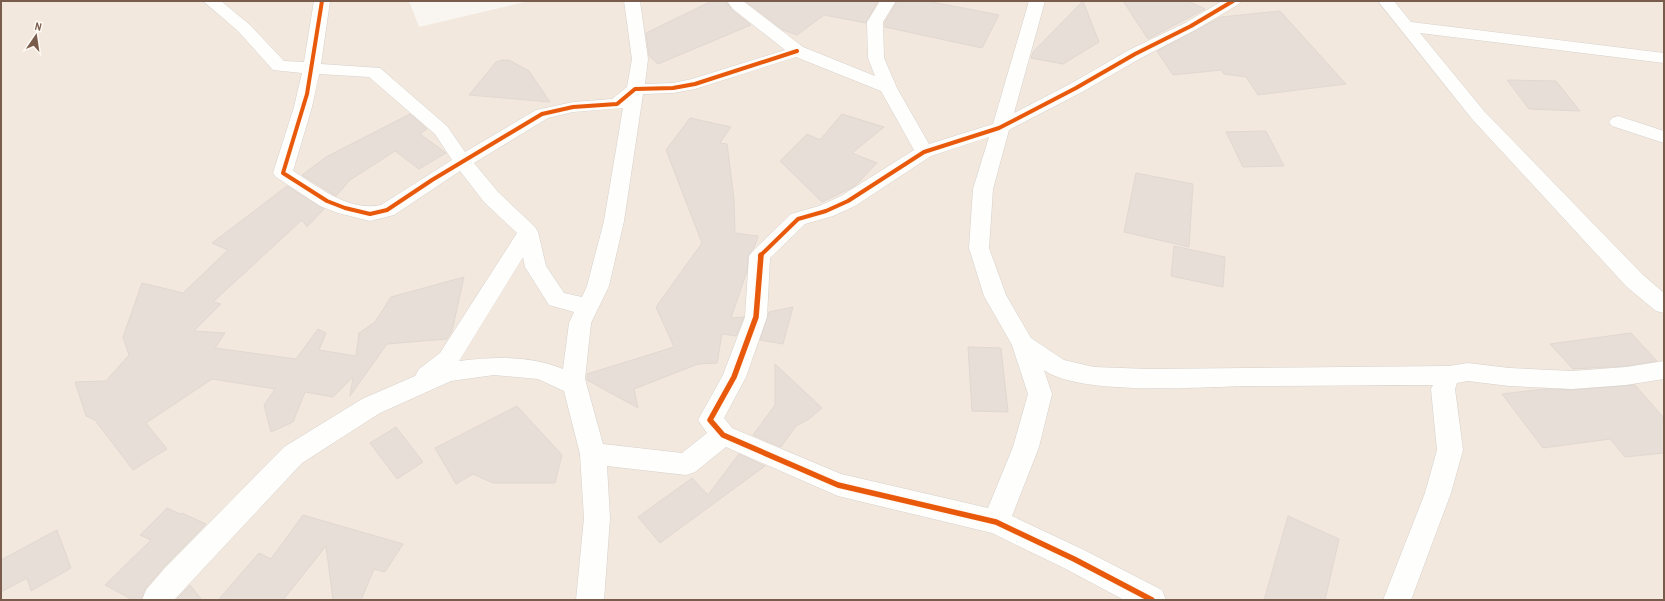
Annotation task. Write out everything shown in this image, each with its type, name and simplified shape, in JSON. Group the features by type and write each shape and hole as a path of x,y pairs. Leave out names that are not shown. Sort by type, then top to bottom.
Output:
{"street":[{"path":"211,1 244,28 279,66 374,72 441,130 463,162 491,197 528,232 536,267 557,299 588,307"},
{"path":"322,1 316,26 312,69 302,111 282,173 327,201 345,208 370,214 387,210 432,180 542,114 573,107 617,104 635,89 673,88 695,84 797,51"},
{"path":"590,600 598,518 593,454 573,378 580,323 598,286 614,221 640,59 632,1"},
{"path":"736,1 739,6 797,51 888,88"},
{"path":"888,1 876,22 876,58 888,88 924,152"},
{"path":"996,522 1026,446 1040,394 1023,344 995,296 979,248 983,189 999,128 1037,1"},
{"path":"1152,600 1074,559 996,522 838,485 723,435 710,420 734,377 756,317 760,256 798,219 826,212 848,201 924,152 999,128 1076,88 1135,54 1191,26 1233,1"},
{"path":"1386,1 1483,121 1635,281 1664,305"},
{"path":"1406,26 1664,58"},
{"path":"1618,122 1664,137"},
{"path":"413,387 448,359 528,232"},
{"path":"1023,344 1058,368 1094,376 1149,378 1449,374 1468,372 1508,377 1572,380 1626,376 1664,370"},
{"path":"156,600 174,578 293,455 371,406 448,372 494,366 541,370 575,384"},
{"path":"1397,600 1438,493 1450,450 1443,389 1449,374"},
{"path":"593,454 686,464 723,435"}],"shaded area":[{"path":"1,1 409,1 419,27 529,1 1664,1 1664,600 1,600"}],"building":[{"path":"712,1 726,1 732,10 751,25 658,64 649,56 646,33"},
{"path":"745,1 878,1 866,23 824,15 797,35 783,30"},
{"path":"897,1 927,1 999,15 982,48 885,27 885,22"},
{"path":"1083,1 1099,42 1063,64 1031,58 1033,52"},
{"path":"1123,1 1188,1 1205,9 1148,39"},
{"path":"1280,11 1346,84 1258,95 1246,77 1224,74 1221,70 1173,75 1157,51 1221,17"},
{"path":"509,60 529,71 550,102 469,95 496,62"},
{"path":"1507,80 1556,81 1580,111 1529,109"},
{"path":"410,114 427,129 420,134 446,153 419,169 395,151 350,180 336,196 302,175 326,157"},
{"path":"842,114 884,127 852,153 877,163 855,186 822,202 780,161 807,134 820,140"},
{"path":"690,118 731,127 720,143 727,144 734,199 735,233 758,236 754,248 748,256 747,271 731,318 744,317 736,336 722,334 717,363 698,364 634,389 638,408 587,380 587,374 674,347 656,307 702,243 666,150"},
{"path":"1266,131 1284,166 1243,167 1226,132"},
{"path":"1136,173 1193,184 1189,247 1124,232"},
{"path":"287,186 324,209 307,227 302,220 213,302 221,304 194,331 225,333 215,348 296,359 318,329 326,333 319,350 356,356 359,333 375,322 391,297 464,277 452,331 447,339 387,344 350,396 353,377 333,397 305,392 293,422 271,432 264,405 275,389 212,379 146,423 167,449 133,470 95,420 86,416 75,382 106,381 129,355 123,337 142,283 183,293 228,250 212,243"},
{"path":"1174,246 1225,257 1223,287 1171,276"},
{"path":"793,307 783,344 760,340 769,312"},
{"path":"1631,333 1657,361 1626,366 1573,369 1550,344"},
{"path":"968,347 1001,348 1008,412 972,411"},
{"path":"775,364 822,408 809,419 796,426 781,447 753,435 775,405"},
{"path":"1635,385 1664,418 1664,453 1625,457 1610,439 1543,448 1502,394 1544,389 1572,390"},
{"path":"517,406 562,455 555,483 493,483 473,474 456,484 435,448"},
{"path":"396,427 423,462 397,479 370,443"},
{"path":"739,454 765,466 660,543 638,517 692,478 708,495"},
{"path":"167,508 206,524 163,568 145,589 141,600 133,600 105,585 151,540 140,535"},
{"path":"303,515 403,544 385,572 374,569 361,600 333,600 326,546 283,600 218,600 259,553 271,559"},
{"path":"1288,516 1339,539 1325,600 1264,600"},
{"path":"57,530 71,568 31,591 27,578 1,592 1,560"},
{"path":"190,585 202,600 176,600"}],"cycle path":[{"path":"322,1 307,94 283,173 327,201 345,208 370,214 387,210 432,180 542,114 573,107 617,104 635,89 673,88 695,84 797,51"},
{"path":"1152,600 1074,559 996,522 838,485 723,435 710,420 734,377 756,317 760,256 798,219 826,211 848,201 924,152 999,128 1076,88 1135,54 1191,26 1233,1"}]}
